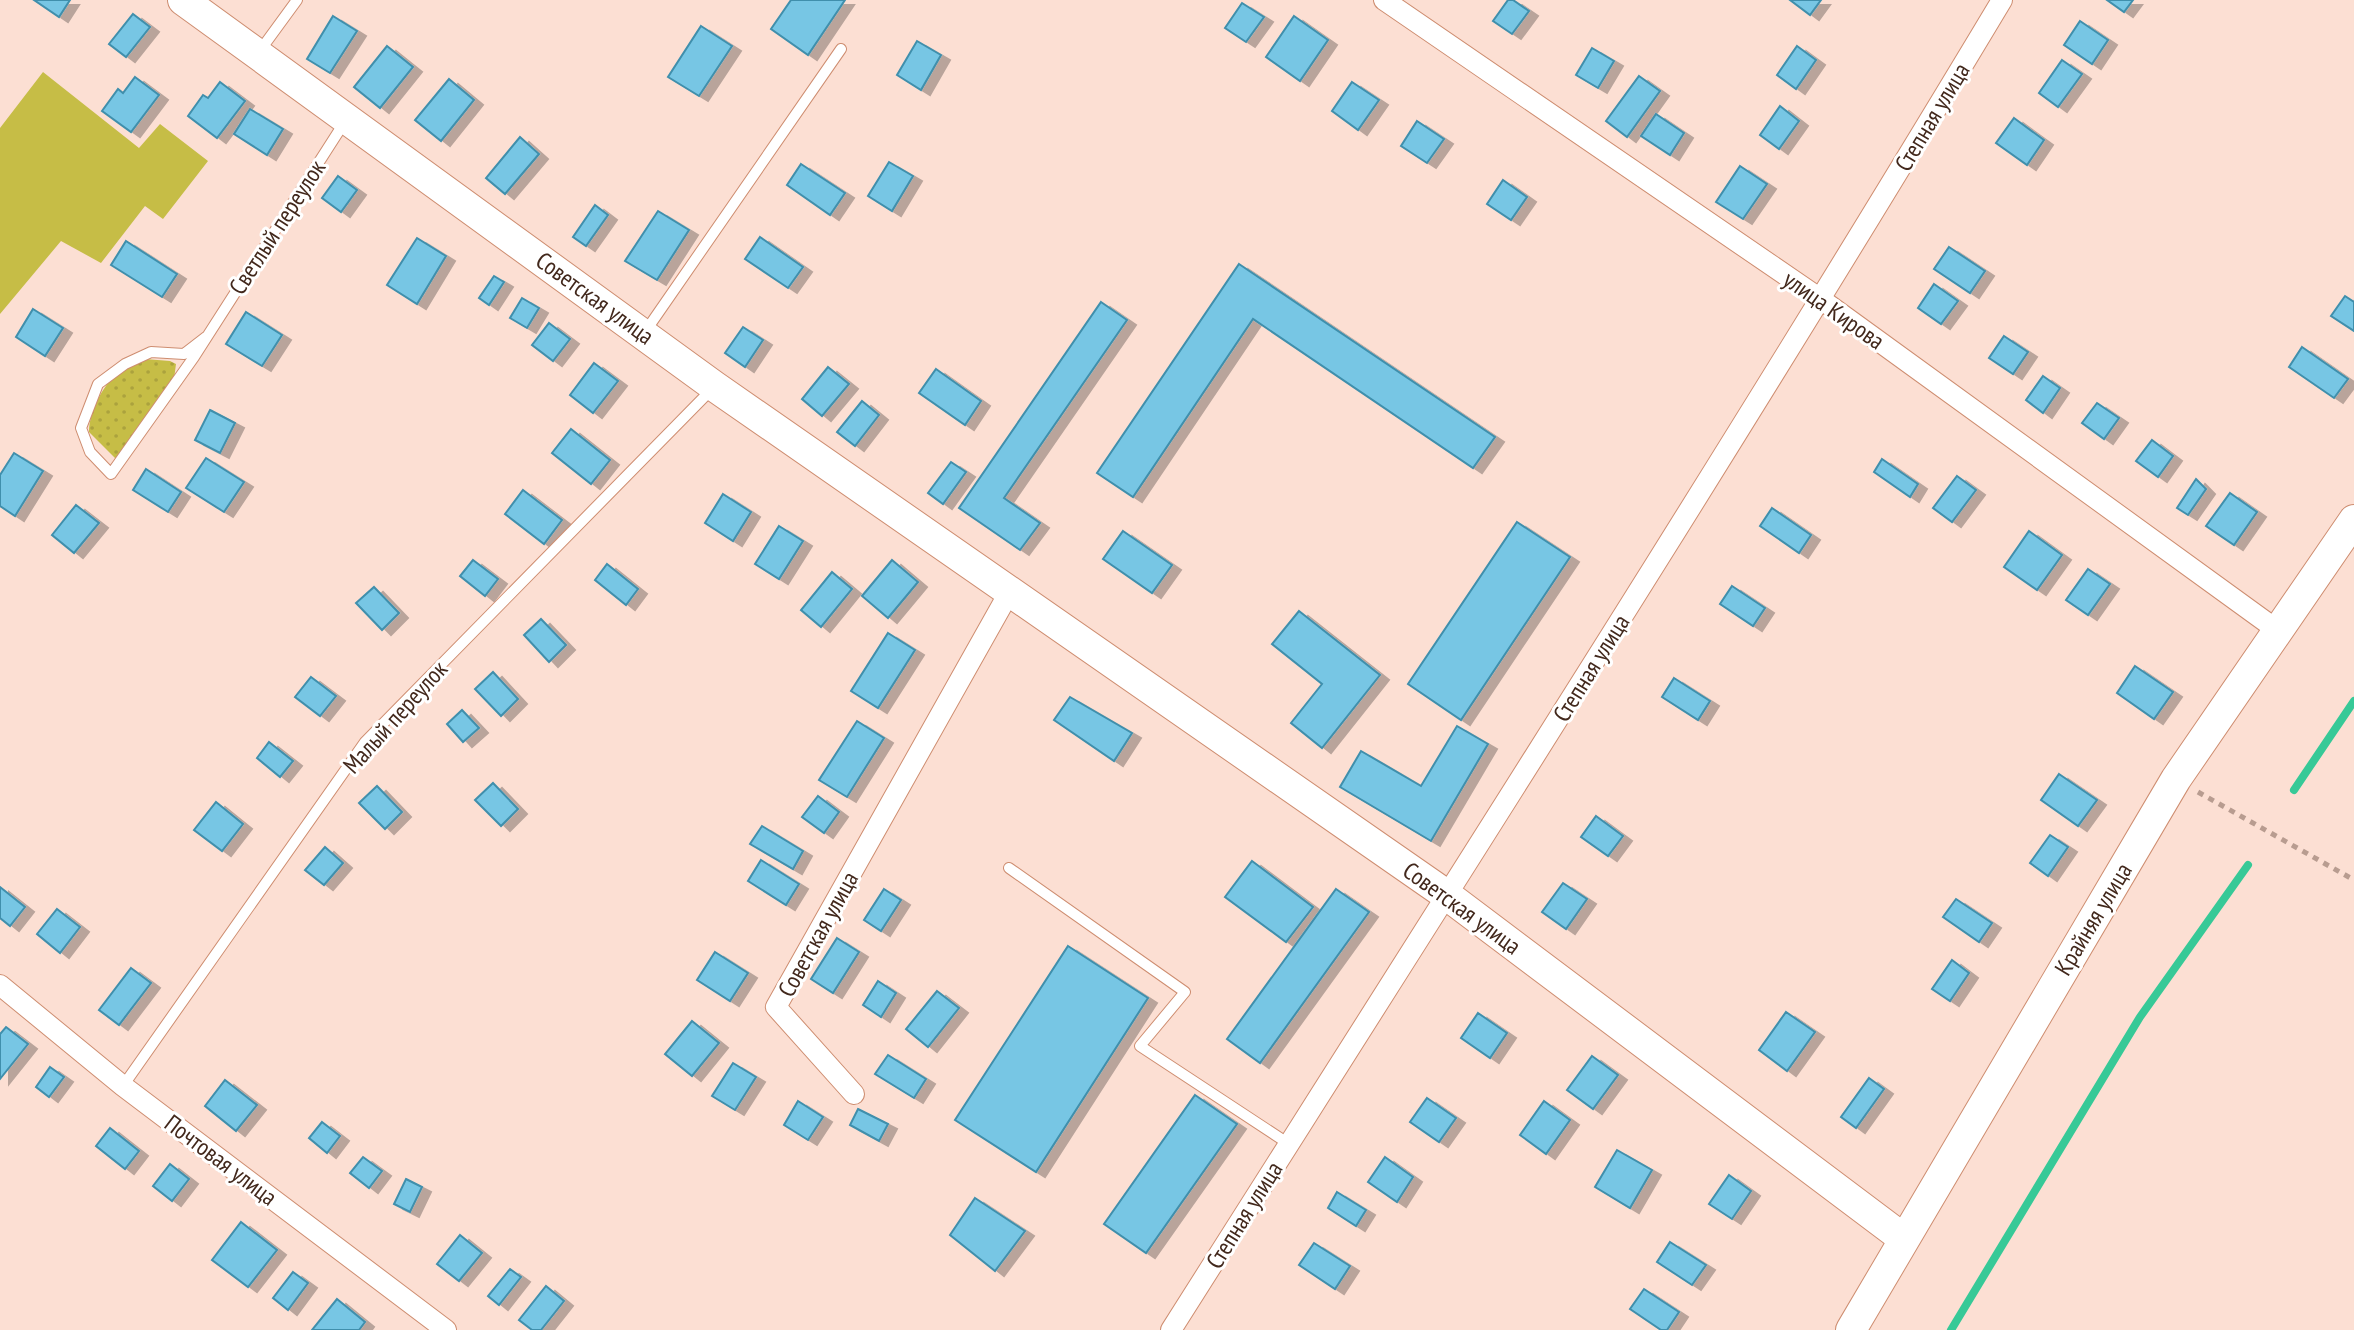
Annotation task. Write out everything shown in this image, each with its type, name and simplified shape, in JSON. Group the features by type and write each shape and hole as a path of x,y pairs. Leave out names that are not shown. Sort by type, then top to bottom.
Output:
{"street":[{"name":"Советская улица","path":"183,0 714,386 1448,896 1904,1239"},
{"name":"улица Кирова","path":"1384,0 1822,300 2277,630"},
{"name":"Степная улица","path":"1171,1330 1822,300 2002,0"},
{"name":"Крайняя улица","path":"1851,1330 2176,779 2354,520"},
{"name":"Советская улица","path":"854,1094 776,1007 1010,591"},
{"name":"Почтовая улица","path":"0,985 123,1086 446,1330"}],"lane":[{"path":"258,54 297,0"},
{"path":"644,334 841,49"},
{"name":"Светлый переулок","path":"206,337 184,354 151,352 125,364 98,384 81,428 90,452 111,474 194,357 348,118"},
{"name":"Малый переулок","path":"123,1086 365,742 714,386"},
{"path":"1009,868 1185,992 1140,1046 1289,1144"}],"path":[{"path":"2176,779 2354,880"}],"shaded area":[{"path":"43,72 139,148 160,124 208,161 163,219 145,206 101,263 61,241 0,314 0,128"},
{"path":"145,359 176,364 174,379 116,459 89,432 91,417 111,379"}],"building":[{"path":"34,0 70,0 59,17"},
{"path":"791,0 845,0 808,55 771,29"},
{"path":"1508,0 1529,11 1512,34 1493,21"},
{"path":"1790,0 1821,0 1810,15"},
{"path":"2107,0 2133,0 2124,12"},
{"path":"1242,3 1264,17 1246,42 1225,28"},
{"path":"133,14 150,27 126,57 109,44"},
{"path":"333,16 357,31 330,73 307,59"},
{"path":"1294,16 1328,40 1300,81 1266,57"},
{"path":"2080,21 2108,40 2092,64 2064,45"},
{"path":"701,26 732,46 699,96 668,77"},
{"path":"917,41 941,55 921,90 897,75"},
{"path":"387,46 413,67 380,108 354,87"},
{"path":"1797,46 1816,60 1796,89 1777,75"},
{"path":"1592,48 1614,61 1598,88 1576,75"},
{"path":"2062,60 2082,74 2058,107 2039,93"},
{"path":"1639,76 1660,91 1627,137 1606,121"},
{"path":"135,77 159,95 131,132 102,111 118,89 123,93"},
{"path":"449,79 474,100 441,141 415,120"},
{"path":"220,82 245,101 217,138 188,116 203,95 208,98"},
{"path":"1352,82 1379,100 1358,130 1332,111"},
{"path":"1780,106 1799,121 1779,149 1760,135"},
{"path":"250,109 283,129 267,155 234,134"},
{"path":"1656,114 1684,133 1670,155 1641,136"},
{"path":"2014,118 2044,140 2027,165 1996,143"},
{"path":"1417,121 1444,139 1427,163 1401,146"},
{"path":"520,137 539,154 505,194 486,178"},
{"path":"889,162 913,176 892,211 868,196"},
{"path":"801,164 845,193 830,215 787,185"},
{"path":"1740,166 1767,184 1743,219 1716,202"},
{"path":"338,176 357,190 341,212 322,198"},
{"path":"1503,180 1527,197 1511,220 1487,204"},
{"path":"595,205 608,215 586,246 573,237"},
{"path":"658,211 689,230 657,280 625,261"},
{"path":"760,237 803,267 788,288 745,259"},
{"path":"417,238 446,256 417,304 387,285"},
{"path":"126,241 177,274 162,297 111,265"},
{"path":"1949,247 1985,271 1970,293 1934,269"},
{"path":"1239,264 1495,437 1473,468 1253,319 1133,497 1097,473"},
{"path":"494,276 504,282 489,305 479,298"},
{"path":"1934,284 1958,301 1941,324 1918,308"},
{"path":"2345,296 2354,302 2354,331 2331,316"},
{"path":"522,298 539,308 527,328 510,318"},
{"path":"1101,302 1127,320 1004,498 1040,523 1020,550 959,508"},
{"path":"33,309 63,328 45,356 16,337"},
{"path":"246,312 282,335 262,366 226,344"},
{"path":"549,323 570,339 553,361 532,345"},
{"path":"743,327 763,340 745,367 725,353"},
{"path":"2004,336 2028,352 2013,374 1989,358"},
{"path":"2302,347 2348,379 2334,398 2289,367"},
{"path":"594,363 618,381 593,413 570,395"},
{"path":"828,367 849,384 822,416 802,399"},
{"path":"936,369 981,401 965,425 919,393"},
{"path":"2043,376 2060,388 2043,413 2026,400"},
{"path":"862,401 879,415 855,446 837,432"},
{"path":"2097,403 2119,418 2104,439 2082,423"},
{"path":"210,410 235,423 220,453 195,440"},
{"path":"571,429 610,460 591,484 552,453"},
{"path":"2152,440 2173,456 2158,477 2136,461"},
{"path":"14,453 43,471 15,516 0,506 0,475"},
{"path":"206,458 244,482 224,512 186,488"},
{"path":"1882,459 1918,484 1910,497 1874,472"},
{"path":"951,462 966,472 943,504 928,493"},
{"path":"146,469 181,492 168,512 133,490"},
{"path":"1957,476 1976,490 1952,522 1933,508"},
{"path":"2196,479 2206,489 2188,515 2177,508"},
{"path":"523,490 562,520 544,544 505,514"},
{"path":"2230,493 2257,512 2234,545 2206,526"},
{"path":"723,494 751,512 733,541 705,523"},
{"path":"76,505 99,523 74,553 52,535"},
{"path":"1772,508 1811,535 1799,553 1760,526"},
{"path":"1517,522 1570,557 1461,720 1408,684"},
{"path":"779,526 803,541 779,579 755,564"},
{"path":"1123,531 1172,565 1152,593 1103,559"},
{"path":"2029,531 2062,555 2037,590 2004,567"},
{"path":"473,560 498,579 485,596 460,576"},
{"path":"892,560 918,582 888,618 862,596"},
{"path":"607,564 638,589 626,605 595,580"},
{"path":"2088,569 2110,584 2088,615 2066,600"},
{"path":"832,572 852,589 821,627 801,610"},
{"path":"1732,586 1765,608 1753,626 1720,604"},
{"path":"374,587 399,613 382,630 356,603"},
{"path":"1299,611 1380,675 1322,748 1291,723 1322,684 1272,644"},
{"path":"541,619 566,645 549,662 524,635"},
{"path":"888,633 915,650 878,708 851,691"},
{"path":"2135,666 2173,692 2154,719 2117,693"},
{"path":"493,672 518,699 501,716 475,689"},
{"path":"311,677 336,696 320,716 295,697"},
{"path":"1674,678 1710,701 1698,720 1662,697"},
{"path":"1070,697 1132,733 1114,761 1054,720"},
{"path":"462,710 479,728 463,742 447,724"},
{"path":"857,721 884,738 847,797 819,780"},
{"path":"1457,726 1488,744 1431,841 1340,787 1361,751 1421,786"},
{"path":"269,742 293,761 280,777 257,758"},
{"path":"2059,774 2097,800 2078,826 2041,800"},
{"path":"493,783 518,809 501,826 475,800"},
{"path":"377,786 402,812 385,829 359,803"},
{"path":"818,796 839,812 824,833 802,817"},
{"path":"216,802 243,824 222,851 194,830"},
{"path":"1596,816 1623,836 1608,856 1581,837"},
{"path":"762,826 803,851 793,869 750,844"},
{"path":"2050,835 2068,847 2048,876 2030,863"},
{"path":"325,847 343,863 324,885 305,870"},
{"path":"761,860 799,884 786,905 748,881"},
{"path":"1252,861 1313,907 1286,942 1225,897"},
{"path":"1563,883 1587,899 1566,929 1542,912"},
{"path":"0,887 25,907 10,926 0,918"},
{"path":"884,889 901,900 881,931 864,920"},
{"path":"1336,889 1369,912 1260,1063 1227,1039"},
{"path":"1956,899 1992,923 1979,942 1943,917"},
{"path":"57,909 80,927 60,953 37,934"},
{"path":"837,938 859,952 833,993 811,979"},
{"path":"1068,946 1148,998 1036,1172 955,1120"},
{"path":"715,952 748,973 730,1001 697,980"},
{"path":"1952,960 1969,973 1950,1001 1932,989"},
{"path":"131,968 151,983 119,1025 99,1010"},
{"path":"878,981 896,993 881,1017 863,1005"},
{"path":"937,991 959,1008 928,1047 906,1029"},
{"path":"1786,1012 1815,1032 1787,1071 1759,1050"},
{"path":"1478,1013 1507,1033 1490,1058 1461,1038"},
{"path":"692,1021 719,1043 692,1076 665,1054"},
{"path":"6,1027 28,1044 0,1079 0,1034"},
{"path":"888,1055 926,1079 914,1098 875,1074"},
{"path":"1592,1056 1618,1075 1593,1109 1567,1090"},
{"path":"733,1063 756,1077 735,1110 712,1096"},
{"path":"50,1067 64,1077 49,1097 36,1087"},
{"path":"1869,1078 1884,1089 1856,1128 1841,1117"},
{"path":"225,1080 257,1105 236,1131 205,1106"},
{"path":"1195,1095 1237,1124 1146,1253 1104,1224"},
{"path":"1427,1098 1456,1118 1439,1142 1410,1122"},
{"path":"798,1101 823,1117 808,1140 784,1125"},
{"path":"1544,1101 1570,1120 1546,1154 1520,1135"},
{"path":"858,1109 888,1124 879,1141 850,1125"},
{"path":"322,1122 340,1136 327,1153 309,1138"},
{"path":"110,1128 139,1151 125,1169 96,1146"},
{"path":"1617,1150 1652,1170 1630,1208 1595,1187"},
{"path":"363,1157 382,1171 369,1188 350,1173"},
{"path":"1385,1157 1413,1177 1397,1202 1368,1182"},
{"path":"170,1164 189,1179 172,1201 153,1186"},
{"path":"1729,1175 1751,1191 1732,1219 1709,1204"},
{"path":"406,1179 422,1187 410,1212 394,1204"},
{"path":"1337,1192 1366,1210 1356,1226 1328,1208"},
{"path":"975,1198 1025,1231 995,1271 950,1235"},
{"path":"241,1222 277,1250 248,1287 212,1260"},
{"path":"460,1235 482,1253 459,1281 437,1264"},
{"path":"1670,1242 1706,1265 1692,1285 1657,1262"},
{"path":"1314,1243 1350,1266 1335,1289 1299,1265"},
{"path":"510,1269 521,1277 499,1305 488,1296"},
{"path":"293,1272 308,1283 288,1310 273,1298"},
{"path":"546,1286 564,1301 541,1330 532,1330 519,1320"},
{"path":"1644,1289 1679,1312 1667,1330 1661,1330 1630,1309"},
{"path":"337,1299 365,1322 359,1330 312,1330"}],"waterway":[{"path":"2294,790 2354,701"},
{"path":"1951,1330 2140,1017 2248,865"}]}
